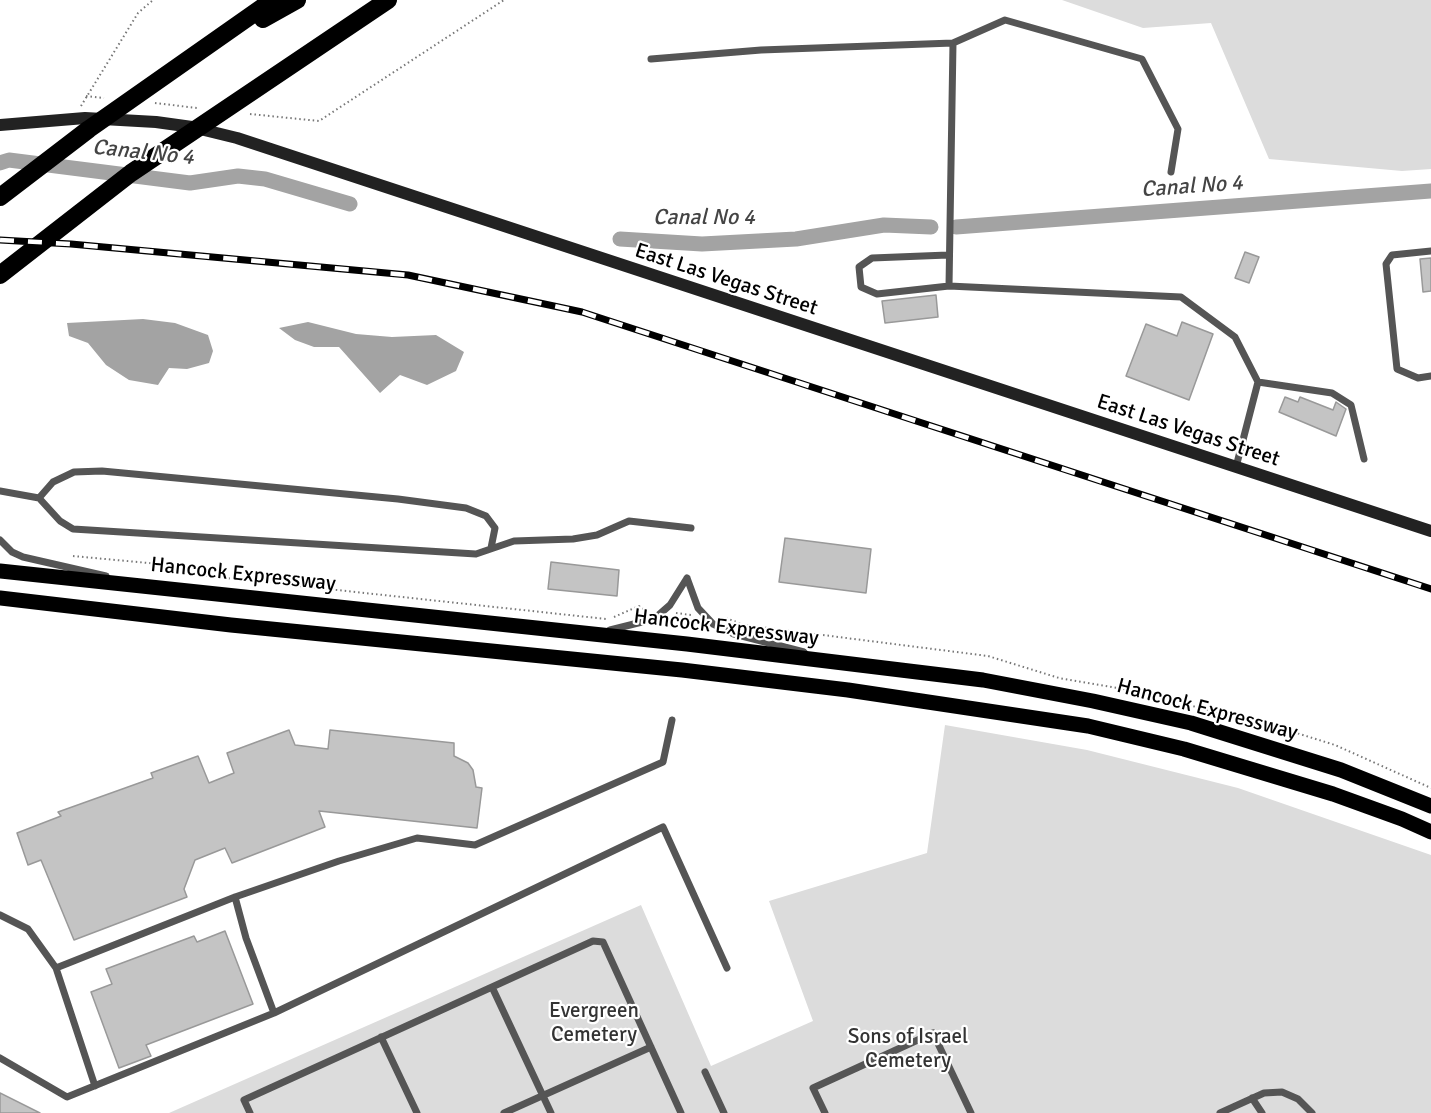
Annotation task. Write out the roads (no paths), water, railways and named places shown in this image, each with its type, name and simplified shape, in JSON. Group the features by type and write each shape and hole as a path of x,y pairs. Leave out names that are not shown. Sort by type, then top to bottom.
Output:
{"highway":[{"path":"0,197 89,129 273,0"},
{"path":"188,61 297,0"},
{"path":"0,275 132,173 388,0"}],"main road":[{"name":"Hancock Expressway","path":"0,571 579,632 983,680 1191,723 1341,770 1431,806"},
{"name":"Hancock Expressway","path":"0,598 231,626 682,670 848,690 1077,724 1194,752 1333,794 1431,832"}],"street":[{"name":"East Las Vegas Street","path":"0,125 73,119 156,122 192,127 237,138 1431,531"}],"lane":[{"path":"651,59 761,50 952,43 1005,20 1142,59 1178,129 1171,172"},
{"path":"949,286 952,43"},
{"path":"1431,251 1392,255 1386,264 1398,369 1418,378 1431,376"},
{"path":"948,255 872,258 859,267 861,287 877,294 949,286 1181,297 1235,337 1257,382 1236,467"},
{"path":"1257,382 1332,393 1352,405 1364,459"},
{"path":"39,498 53,482 74,472 102,471 398,499 466,508 486,516 495,528 491,548"},
{"path":"0,491 39,498 60,521 73,529 476,554 514,541 597,536 629,520 691,528"},
{"path":"0,540 12,552 33,560 164,588"},
{"path":"579,632 618,629 654,619 670,605 687,578 698,608 722,629 854,664"},
{"path":"56,968 235,897 417,838 476,845 663,762 672,720"},
{"path":"0,1058 67,1097 274,1013 663,827 727,968"},
{"path":"235,897 246,938 274,1013"},
{"path":"0,915 28,929 56,968 95,1086"},
{"path":"250,1113 244,1100 593,940 603,942 681,1113"},
{"path":"492,987 551,1113"},
{"path":"825,1113 813,1088 933,1033 971,1113"},
{"path":"381,1036 417,1113"},
{"path":"504,1113 651,1047"},
{"path":"705,1072 724,1113"},
{"path":"1220,1113 1264,1093 1282,1092 1298,1099 1312,1113"},
{"path":"1252,1098 1262,1113"}],"waterway":[{"name":"Canal No 4","path":"0,163 9,160 190,183 238,176 265,179 350,204"},
{"name":"Canal No 4","path":"956,227 1431,191"},
{"name":"Canal No 4","path":"620,239 702,244 796,239 884,225 931,227"}],"railway":[{"path":"0,240 71,244 408,275 582,312 1431,589"}],"park label":[{"name":"Evergreen Cemetery","path":"594,1023"},
{"name":"Sons of Israel Cemetery","path":"908,1049"}]}
